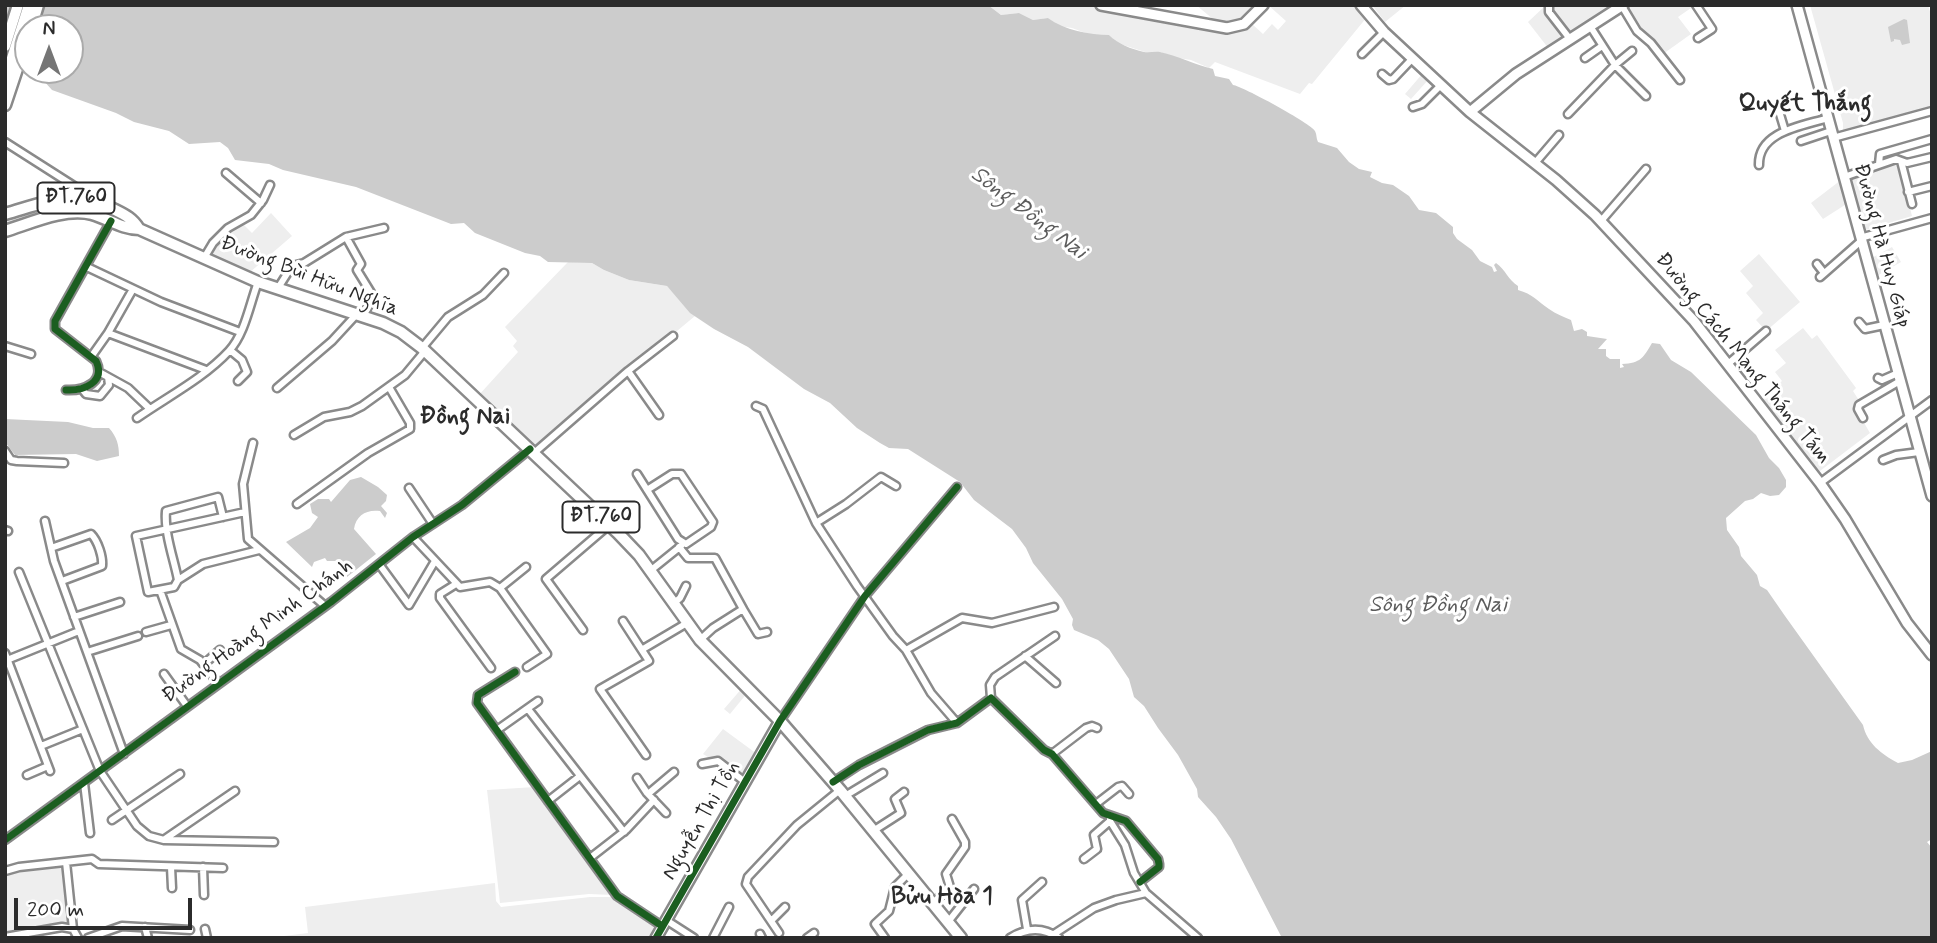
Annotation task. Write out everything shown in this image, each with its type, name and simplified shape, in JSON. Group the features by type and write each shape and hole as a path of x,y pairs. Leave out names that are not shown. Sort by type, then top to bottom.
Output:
{"main road":[{"path":"5,46 18,5"},
{"path":"5,79 29,5"},
{"path":"1101,5 1227,28 1244,24 1263,5"},
{"name":"Đường Cách Mạng Tháng Tám","path":"1361,5 1384,32 1470,112 1535,163 1601,221 1684,310 1820,483 1907,623 1932,655"},
{"name":"Đường Hà Huy Giáp","path":"1797,5 1932,496"},
{"path":"1470,112 1504,83 1622,6"},
{"path":"5,105 14,78"},
{"name":"Đường Bùi Hữu Nghĩa","path":"5,214 52,201 85,198 132,218 139,229"},
{"name":"Đường Bùi Hữu Nghĩa","path":"5,231 70,212 90,213 126,229 139,229 258,282 389,325 423,349 639,555 700,639 780,721 959,937"},
{"name":"Nguyễn Thị Tồn","path":"656,938 780,721"}],"street":[{"path":"1549,5 1549,12 1570,39"},
{"path":"1696,5 1712,29 1698,38"},
{"path":"1622,6 1637,31 1650,41 1681,80"},
{"path":"1590,26 1615,65 1646,96"},
{"path":"1362,54 1384,32"},
{"path":"1585,58 1602,46"},
{"path":"1569,114 1615,65 1632,51"},
{"path":"1382,74 1389,80 1393,79 1412,59"},
{"path":"1413,107 1422,104 1441,85"},
{"path":"1779,111 1784,131"},
{"path":"1801,141 1932,111"},
{"path":"1759,165 1759,155 1774,136 1828,118"},
{"path":"1535,163 1559,135"},
{"path":"1880,164 1879,155 1932,139"},
{"path":"5,142 74,186 85,198"},
{"path":"1893,150 1912,204"},
{"path":"1844,177 1880,164 1898,160 1912,162 1932,157"},
{"path":"1601,221 1646,169"},
{"path":"226,173 261,203"},
{"path":"204,258 220,235 251,215 270,185"},
{"path":"1908,192 1932,186"},
{"path":"1817,264 1822,275 1860,239 1932,218"},
{"path":"66,390 82,389 94,383 99,372 96,361 55,329 55,326 111,221"},
{"path":"278,288 292,266 303,263 346,237 384,228"},
{"path":"277,388 359,316 373,296 357,271 361,264 346,237"},
{"path":"87,267 133,289 240,332"},
{"path":"294,436 324,417 350,412 405,375 448,317 483,295 504,273"},
{"path":"137,418 230,350 240,332 258,282"},
{"path":"91,358 133,289"},
{"path":"1859,322 1867,330 1884,325"},
{"path":"1728,364 1766,331"},
{"path":"108,333 206,370"},
{"name":"Đường Hoàng Minh Chánh","path":"5,840 325,606 413,537 462,505 673,336"},
{"path":"5,346 31,354"},
{"path":"230,350 242,360 247,372 238,381"},
{"path":"628,371 659,415"},
{"path":"99,372 128,388 150,408"},
{"path":"82,389 86,394 100,396 109,385 108,377"},
{"path":"1878,378 1882,380 1899,377"},
{"path":"1863,418 1858,409 1859,405 1899,377"},
{"path":"297,504 368,453 410,429 410,423 388,387"},
{"path":"1820,483 1932,400"},
{"path":"756,406 763,409 816,523 832,551 906,650 931,693 957,723"},
{"path":"253,443 243,480 248,539 325,606"},
{"path":"5,451 11,460 64,463"},
{"path":"1883,460 1919,452"},
{"path":"637,474 688,558 715,558 758,634 767,632"},
{"path":"647,490 672,474 681,474 713,522 711,527 682,545 650,571"},
{"path":"816,523 881,477 895,486"},
{"path":"780,721 865,596 957,487"},
{"path":"409,488 433,524"},
{"path":"178,580 167,511 220,498 223,517"},
{"path":"245,512 136,537 148,592 174,587 178,580 200,565 259,550"},
{"path":"45,521 61,581 124,754"},
{"path":"583,630 547,579 609,524"},
{"path":"51,548 91,534 102,559 102,566 61,581"},
{"path":"413,537 456,584 463,587 491,582 500,589 547,654 527,667"},
{"path":"379,564 409,605 435,561"},
{"path":"500,589 526,567"},
{"path":"19,572 100,771 137,826 149,836 164,840 274,842"},
{"path":"456,584 440,594 440,598 491,668"},
{"path":"673,604 681,598 686,586"},
{"path":"160,590 181,649 198,657 218,683"},
{"path":"74,617 120,602"},
{"path":"906,650 962,618 992,623 1054,607"},
{"path":"700,639 743,609"},
{"path":"623,621 649,660 600,689 646,755"},
{"path":"643,649 687,623"},
{"path":"146,632 171,625"},
{"path":"27,775 49,769 6,657 79,631"},
{"path":"86,652 138,636"},
{"path":"1055,636 995,677 990,685 991,698 1044,750 1052,754 1110,819 1125,845 1128,858 1146,893 1198,938"},
{"path":"204,664 219,650"},
{"path":"1025,656 1056,683"},
{"path":"515,672 477,696 477,704 617,896 694,938"},
{"path":"164,674 187,706"},
{"path":"779,933 746,884 748,877 797,825 839,790 859,765 929,730 957,723 991,698"},
{"path":"497,730 538,702"},
{"path":"528,709 624,832"},
{"path":"1052,754 1086,728 1097,728"},
{"path":"41,746 83,729"},
{"path":"702,764 719,761 745,782"},
{"path":"648,794 674,772"},
{"path":"839,790 883,773"},
{"path":"112,820 180,774"},
{"path":"548,801 580,776"},
{"path":"637,778 666,813"},
{"path":"84,783 90,833"},
{"path":"1096,804 1118,786 1122,786 1129,793"},
{"path":"164,840 234,791"},
{"path":"873,831 901,813 895,799 904,792"},
{"path":"590,858 624,832 654,800"},
{"path":"1084,859 1097,849 1094,835 1110,819 1121,818 1158,859 1159,867 1140,882"},
{"path":"933,903 950,887 946,874 965,847 965,842 952,819"},
{"path":"5,871 92,859 99,864 223,868"},
{"path":"66,862 73,929 78,938"},
{"path":"171,867 172,888"},
{"path":"203,867 204,895"},
{"path":"885,938 875,925 889,911 895,887 908,874"},
{"path":"1027,929 1021,900 1042,882"},
{"path":"948,922 974,889"},
{"path":"1010,938 1027,929 1056,936 1094,908 1146,893"},
{"path":"713,938 729,907"},
{"path":"771,921 785,907"},
{"path":"88,938 122,926 190,930"},
{"path":"145,927 148,938"},
{"path":"5,937 62,928 73,929"},
{"path":"205,929 206,938"},
{"path":"807,938 814,933"}],"shaded area":[{"path":"988,5 1083,5 1219,31 1251,23 1263,34 1272,24 1278,30 1286,21 1268,5 1358,5 1367,17 1312,84 1309,83 1300,94 1215,62 1209,68 1161,52 1145,52 1117,43 1109,35 1091,35 1059,26 1048,18 1033,20 1019,13 1001,15"},
{"path":"1196,5 1253,5 1239,19 1219,24"},
{"path":"1372,5 1406,5 1385,22"},
{"path":"1546,5 1546,10 1567,38 1549,49 1528,22"},
{"path":"1551,5 1617,5 1570,35 1552,11"},
{"path":"1629,5 1689,5 1691,8 1678,17 1691,34 1663,54 1643,34 1625,8"},
{"path":"1810,5 1928,5 1932,18 1932,108 1843,132 1843,123"},
{"path":"1423,73 1429,79 1411,99 1405,94"},
{"path":"1896,161 1899,163 1912,216 1862,231 1848,177"},
{"path":"1841,180 1848,203 1823,219 1811,203"},
{"path":"69,201 98,206 69,209 5,225 5,217"},
{"path":"271,213 292,236 249,273 208,253 230,229 242,223 252,233"},
{"path":"1892,247 1901,262 1875,277 1870,259"},
{"path":"1759,254 1800,302 1766,331 1756,320 1763,313 1746,293 1753,286 1740,271"},
{"path":"568,262 592,263 629,280 667,286 695,316 535,449 478,396 518,352 513,346 517,341 505,327"},
{"path":"1803,328 1812,339 1817,335 1856,388 1853,391 1860,402 1856,409 1870,433 1816,474 1759,399 1782,381 1775,372 1786,363 1775,350"},
{"path":"743,687 748,692 730,714 724,709"},
{"path":"723,729 757,754 743,778 703,754"},
{"path":"535,787 613,895 589,894 500,903 487,790"},
{"path":"64,864 71,925 5,936 5,873"},
{"path":"495,883 496,901 501,907 590,897 615,897 659,926 652,938 268,938 308,933 305,907"}],"water":[{"name":"Sông Đồng Nai","path":"5,5 988,5 1001,15 1019,13 1033,20 1048,18 1077,31 1109,35 1134,49 1160,52 1213,69 1215,76 1229,79 1233,85 1262,98 1311,127 1318,142 1337,148 1359,169 1372,172 1370,177 1393,185 1409,196 1419,210 1436,213 1453,227 1457,239 1472,250 1480,261 1492,267 1494,272 1497,271 1494,265 1496,263 1518,286 1518,290 1571,320 1574,331 1582,329 1587,332 1587,336 1607,339 1598,349 1606,349 1606,356 1610,359 1620,359 1620,368 1624,367 1622,364 1641,359 1652,343 1660,344 1671,360 1691,372 1756,435 1786,480 1786,487 1779,495 1761,493 1745,501 1726,518 1727,530 1739,547 1741,556 1876,747 1898,763 1932,751 1932,839 1927,842 1932,848 1932,938 1282,938 1231,839 1198,797 1197,789 1178,755 1144,706 1134,697 1129,679 1109,649 1098,640 1074,630 1073,619 1062,599 1033,563 1012,529 974,500 960,482 908,449 889,448 857,428 830,403 804,389 748,347 690,313 667,286 629,280 592,263 548,262 540,256 525,253 475,233 464,223 451,224 356,187 283,170 269,164 235,160 228,148 220,142 189,144 169,131 134,122 52,90 47,84 84,84 84,14 14,14 12,72 5,76"},
{"path":"1907,20 1910,43 1902,45 1900,40 1894,39 1891,42 1888,27"},
{"path":"5,419 68,422 93,428 109,428 117,441 119,456 97,461 76,454 15,455 5,442"},
{"path":"361,477 387,495 381,506 387,513 385,518 380,511 367,512 357,520 354,529 376,554 347,577 341,568 341,561 327,561 325,558 314,562 312,567 286,542 310,528 318,517 312,513 310,504 318,499 329,499 331,502 350,480"}],"cycle path":[{"path":"66,390 80,389 92,384 98,375 98,368 96,361 55,329 55,321 111,221"},
{"path":"5,840 331,602 413,537 462,505 530,449"},
{"path":"656,938 780,721 865,596 957,487"},
{"path":"515,672 478,695 477,703 617,896 662,926"},
{"path":"833,782 859,765 928,730 957,723 991,698 1044,750 1052,754 1103,813 1126,821 1158,859 1159,867 1140,882"}],"district":[{"name":"Quyết Thắng","path":"1805,105"},
{"name":"Đồng Nai","path":"465,418"},
{"name":"Bửu Hòa 1","path":"942,898"}]}
